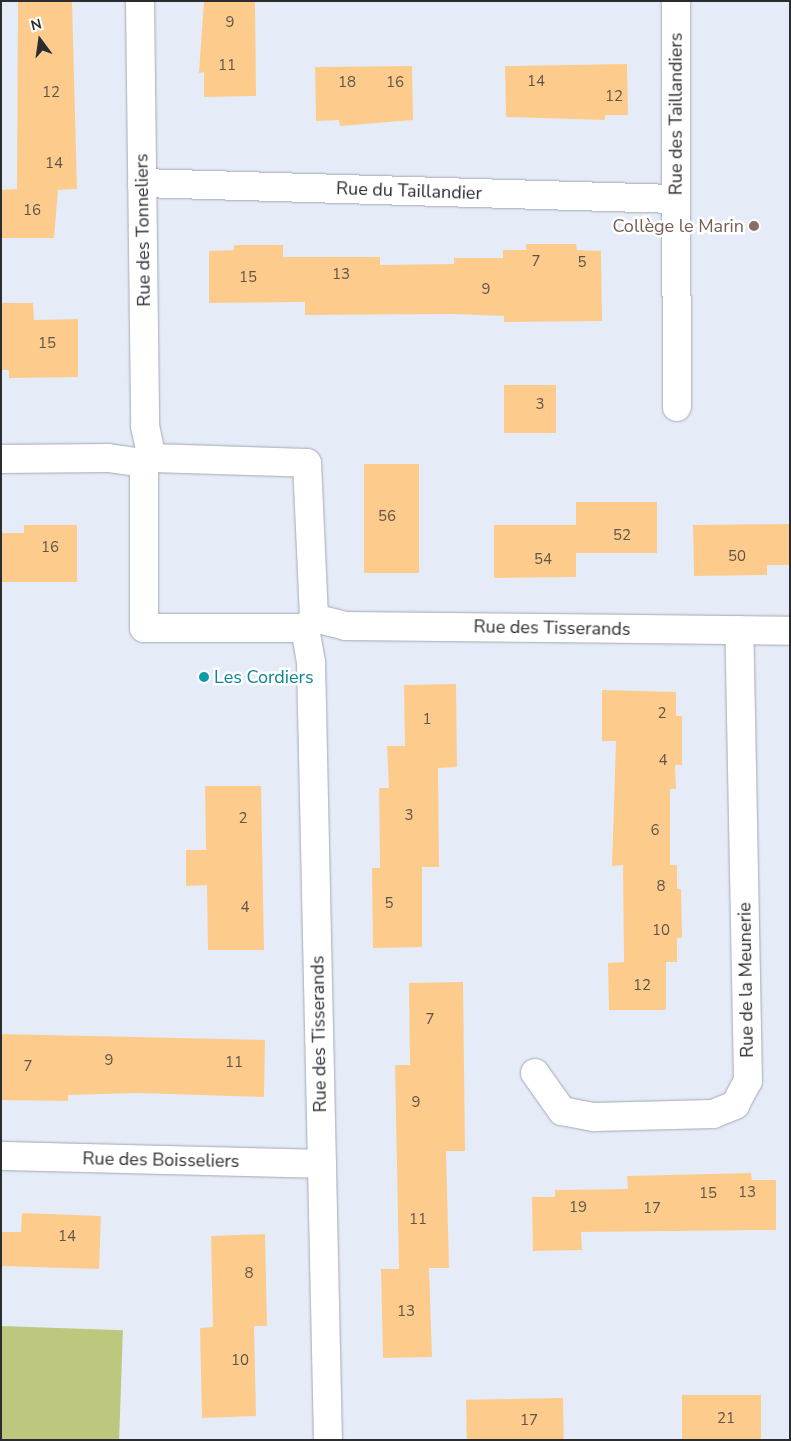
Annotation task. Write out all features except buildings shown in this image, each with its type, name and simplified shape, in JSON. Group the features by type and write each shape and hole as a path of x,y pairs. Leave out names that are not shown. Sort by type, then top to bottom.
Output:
{"street":[{"name":"Rue des Tonneliers","path":"140,1 145,426 148,460 144,628 309,623"},
{"name":"Rue des Taillandiers","path":"676,1 677,407"},
{"name":"Rue du Taillandier","path":"142,182 675,200"},
{"path":"1,459 108,458 307,463 309,623"},
{"name":"Rue des Tisserands","path":"328,1440 309,623 345,626 790,631"},
{"name":"Rue de la Meunerie","path":"535,1073 562,1111 594,1117 713,1114 735,1105 748,1081 739,630"},
{"name":"Rue des Boisseliers","path":"1,1156 322,1164"}],"green space":[{"path":"1,1326 123,1330 119,1440 1,1440"}],"place":[{"name":"Collège le Marin","path":"754,226"},
{"name":"Les Cordiers","path":"204,677"}]}
